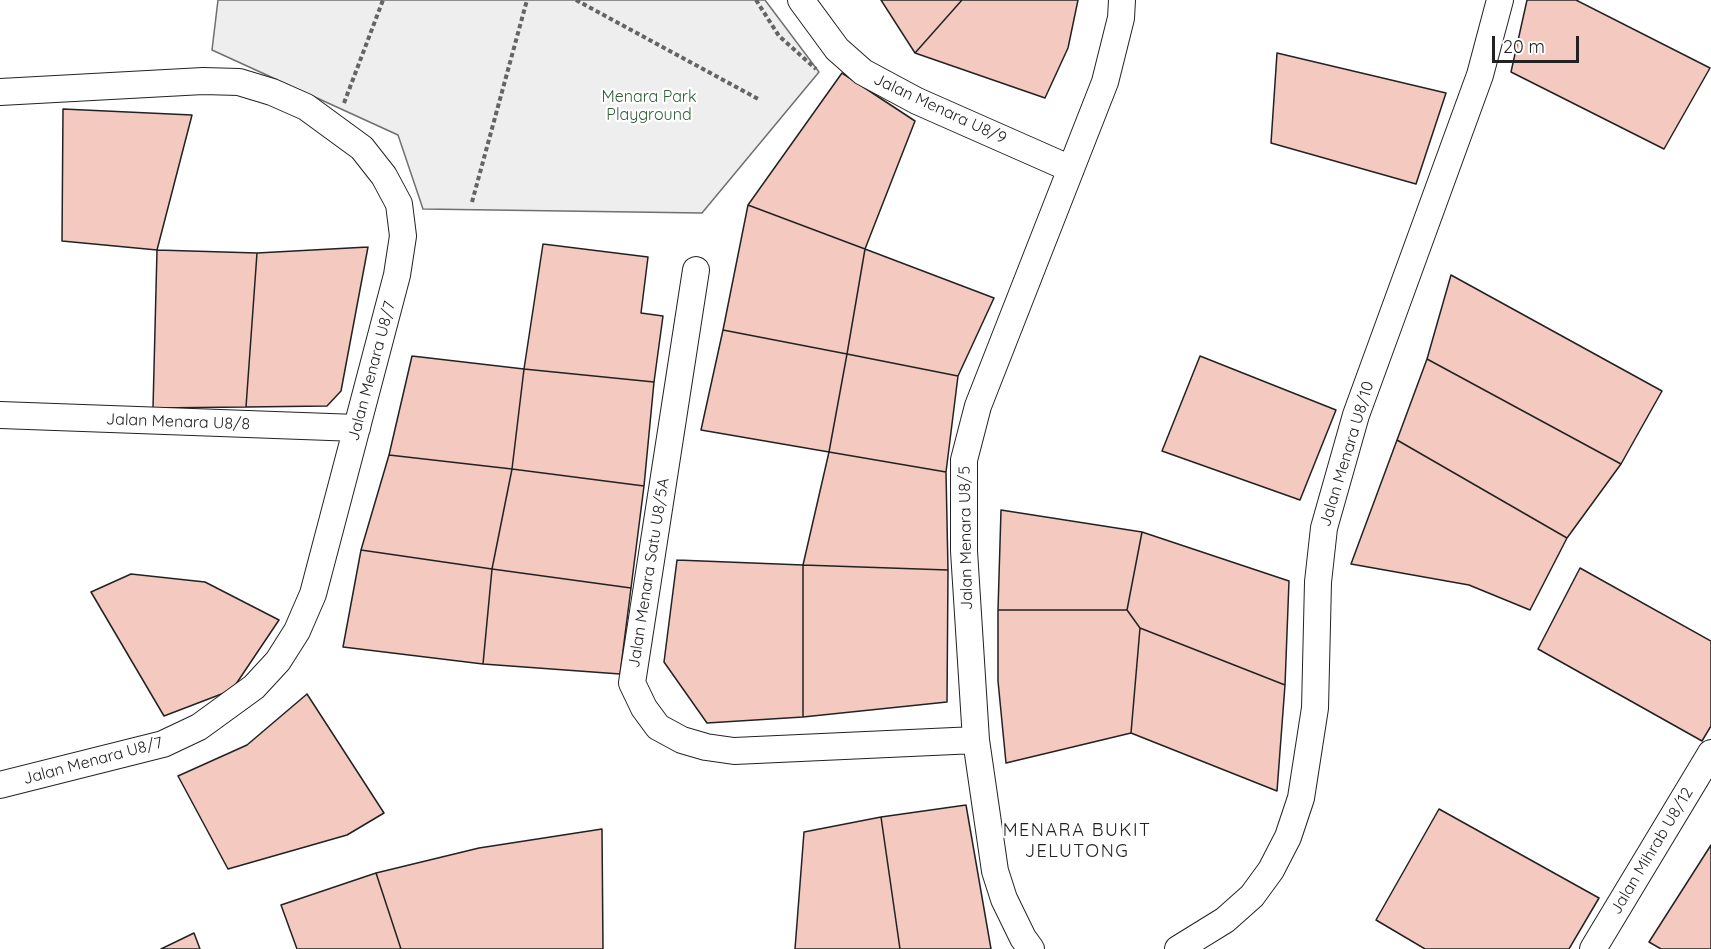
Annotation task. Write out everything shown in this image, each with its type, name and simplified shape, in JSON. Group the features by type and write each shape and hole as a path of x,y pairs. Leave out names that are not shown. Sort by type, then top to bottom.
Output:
{"street":[{"name":"Jalan Menara U8/9","path":"801,0 837,49 863,72 916,101 1071,169"},
{"name":"Jalan Menara U8/5","path":"1031,949 1023,938 1004,899 995,871 976,740 964,551 964,460 978,406 1105,82 1122,0"},
{"name":"Jalan Menara U8/10","path":"1178,949 1225,920 1252,896 1271,870 1288,837 1301,798 1313,730 1318,660 1318,582 1323,528 1356,415 1480,75 1500,0"},
{"name":"Jalan Menara U8/7","path":"0,92 203,81 239,82 272,92 306,108 335,126 362,148 384,176 399,204 403,236 397,275 313,594 297,631 278,661 254,687 199,727 163,744 0,785"},
{"name":"Jalan Menara Satu U8/5A","path":"696,270 632,683 644,708 658,727 682,740 706,747 734,751 976,740"},
{"name":"Jalan Menara U8/8","path":"0,415 357,428"},
{"name":"Jalan Mihrab U8/12","path":"1593,949 1711,753"}],"path":[{"path":"335,126 383,0"},
{"path":"471,202 527,0"},
{"path":"576,0 760,100"},
{"path":"756,0 779,36 819,72"}],"green space":[{"name":"Menara Park Playground","path":"218,0 765,0 819,72 702,213 423,209 398,135 212,50"}],"building":[{"path":"881,0 962,0 915,53"},
{"path":"962,0 1078,0 1068,48 1045,98 915,53"},
{"path":"1527,0 1576,0 1710,68 1664,149 1511,72"},
{"path":"1277,53 1446,93 1416,184 1271,143"},
{"path":"842,73 915,121 865,249 748,205"},
{"path":"63,109 192,115 157,250 62,241"},
{"path":"748,205 865,249 847,354 723,330"},
{"path":"543,244 648,257 641,313 663,316 654,382 524,369"},
{"path":"368,247 341,391 327,406 246,407 257,253"},
{"path":"865,249 994,298 958,376 847,354"},
{"path":"157,250 257,253 246,407 153,408"},
{"path":"1451,275 1662,391 1621,464 1427,359"},
{"path":"723,330 847,354 829,452 701,430"},
{"path":"847,354 958,376 946,472 829,452"},
{"path":"412,356 524,369 512,469 389,455"},
{"path":"1200,356 1336,410 1300,500 1162,451"},
{"path":"1427,359 1621,464 1567,538 1397,440"},
{"path":"524,369 654,382 644,486 512,469"},
{"path":"1397,440 1567,538 1530,610 1469,585 1351,564"},
{"path":"829,452 946,472 948,570 803,565"},
{"path":"389,455 512,469 492,569 361,550"},
{"path":"512,469 644,486 631,588 492,569"},
{"path":"1001,510 1142,532 1127,610 998,610"},
{"path":"1142,532 1289,581 1285,685 1140,628 1127,610"},
{"path":"361,550 492,569 483,664 343,647"},
{"path":"677,560 803,565 803,717 707,723 664,662"},
{"path":"803,565 948,570 947,702 803,717"},
{"path":"1580,568 1711,641 1711,726 1702,741 1538,649"},
{"path":"492,569 631,588 620,674 483,664"},
{"path":"131,574 205,582 279,620 232,690 164,716 91,592"},
{"path":"998,610 1127,610 1140,628 1131,733 1006,763 998,681"},
{"path":"1140,628 1285,685 1277,791 1131,733"},
{"path":"307,694 384,813 347,835 228,869 178,776 247,745"},
{"path":"966,805 991,949 900,949 881,817"},
{"path":"1439,809 1599,898 1569,949 1425,949 1376,920"},
{"path":"881,817 900,949 795,949 804,832"},
{"path":"602,829 603,949 401,949 376,873 479,848"},
{"path":"1711,845 1711,949 1661,949 1649,942"},
{"path":"376,873 401,949 297,949 281,905"},
{"path":"194,933 200,949 161,949"}],"district":[{"name":"MENARA BUKIT JELUTONG","path":"1077,841"}]}
